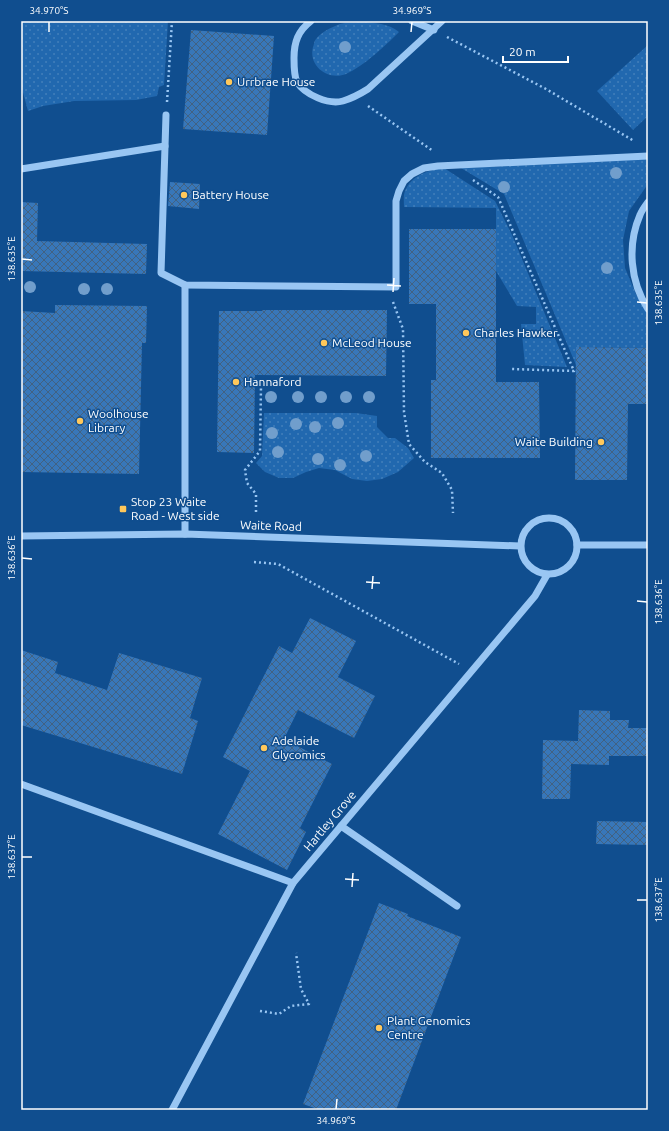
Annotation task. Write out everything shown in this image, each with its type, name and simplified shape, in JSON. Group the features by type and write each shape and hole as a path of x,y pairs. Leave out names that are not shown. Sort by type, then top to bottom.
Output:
{"street":[{"path":"311,21 304,26 298,34 294,50 294,66 297,81 304,90 316,97 329,101 342,101 355,97 368,89 434,30 442,21"},
{"path":"412,21 434,30"},
{"path":"166,115 161,273 185,285 396,286 396,201 404,181 412,174 424,168 648,156"},
{"path":"21,169 165,146"},
{"path":"648,202 640,214 633,236 631,258 636,285 648,310"},
{"path":"185,285 185,534"},
{"path":"544,518 554,518 563,521 570,527 576,536 577,545 576,555 572,564 557,574 547,575 537,572 529,567 523,559 520,546 522,536 527,527 535,521 544,518"},
{"name":"Waite Road","path":"21,536 185,534 520,546"},
{"path":"577,545 648,545"},
{"name":"Hartley Grove","path":"172,1110 293,882 535,596 547,575"},
{"path":"21,784 293,882"},
{"path":"341,826 457,906"}],"path":[{"path":"166,115 172,21"},
{"path":"434,30 546,89 634,142"},
{"path":"355,97 498,197 574,371 511,369"},
{"path":"387,286 403,329 404,412 409,444 425,462 442,473 452,490 453,513"},
{"path":"256,512 256,494 248,483 246,470 260,451 261,386"},
{"path":"254,562 278,564 471,672"},
{"path":"260,1011 278,1014 291,1006 309,1004 301,989 296,953"}],"shaded area":[{"path":"21,21 168,21 164,85 159,87 157,96 136,100 74,101 43,106 28,111 21,85"},
{"path":"361,22 386,25 399,32 367,61 346,74 339,76 326,74 316,66 312,54 315,41 318,36 330,28 340,24"},
{"path":"648,45 648,116 633,130 597,91"},
{"path":"648,159 648,184 629,211 623,240 625,268 636,294 648,315 648,348 576,347 576,365 504,194 461,168"},
{"path":"444,168 495,201 512,235 567,367 525,365 521,324 536,324 536,307 517,306 496,271 496,208 404,207 404,193 416,177 432,170"},
{"path":"264,413 356,413 377,416 377,427 388,438 395,438 408,448 414,458 398,472 382,479 367,481 352,479 335,470 319,468 293,478 279,478 265,472 256,463 262,456"}],"building":[{"name":"Urrbrae House","path":"191,30 274,36 267,135 183,129"},
{"name":"Battery House","path":"170,182 200,184 199,209 168,206"},
{"path":"21,202 38,203 37,241 147,244 146,274 21,271"},
{"name":"Charles Hawker","path":"409,229 496,229 496,382 539,382 540,458 431,458 431,380 436,380 436,304 409,304"},
{"name":"Woolhouse Library","path":"55,305 147,306 146,343 142,343 139,474 21,472 21,311 55,313"},
{"path":"387,310 386,376 255,375 254,453 217,452 219,311"},
{"name":"Waite Building","path":"576,347 648,348 648,404 628,404 627,480 575,480"},
{"name":"Adelaide Glycomics","path":"310,618 356,641 338,677 375,696 354,738 298,710 284,739 332,764 300,828 306,832 287,870 218,834 250,771 223,757 279,646 292,653"},
{"path":"21,650 58,662 55,673 107,690 119,653 202,678 190,718 198,721 182,774 21,725"},
{"path":"579,710 610,711 610,720 629,720 628,728 648,728 648,756 609,756 609,765 571,764 570,799 542,799 543,740 578,741"},
{"path":"597,821 648,822 648,845 596,844"},
{"name":"Plant Genomics Centre","path":"379,903 408,914 407,916 461,937 396,1110 320,1110 303,1104"}],"place":[{"name":"Urrbrae House","path":"229,82"},
{"name":"Battery House","path":"184,195"},
{"name":"Charles Hawker","path":"466,333"},
{"name":"McLeod House","path":"324,343"},
{"name":"Hannaford","path":"236,382"},
{"name":"Woolhouse Library","path":"80,421"},
{"name":"Waite Building","path":"601,442"},
{"name":"Stop 23 Waite Road - West side","path":"123,509"},
{"name":"Adelaide Glycomics","path":"264,748"},
{"name":"Plant Genomics Centre","path":"379,1028"}]}
